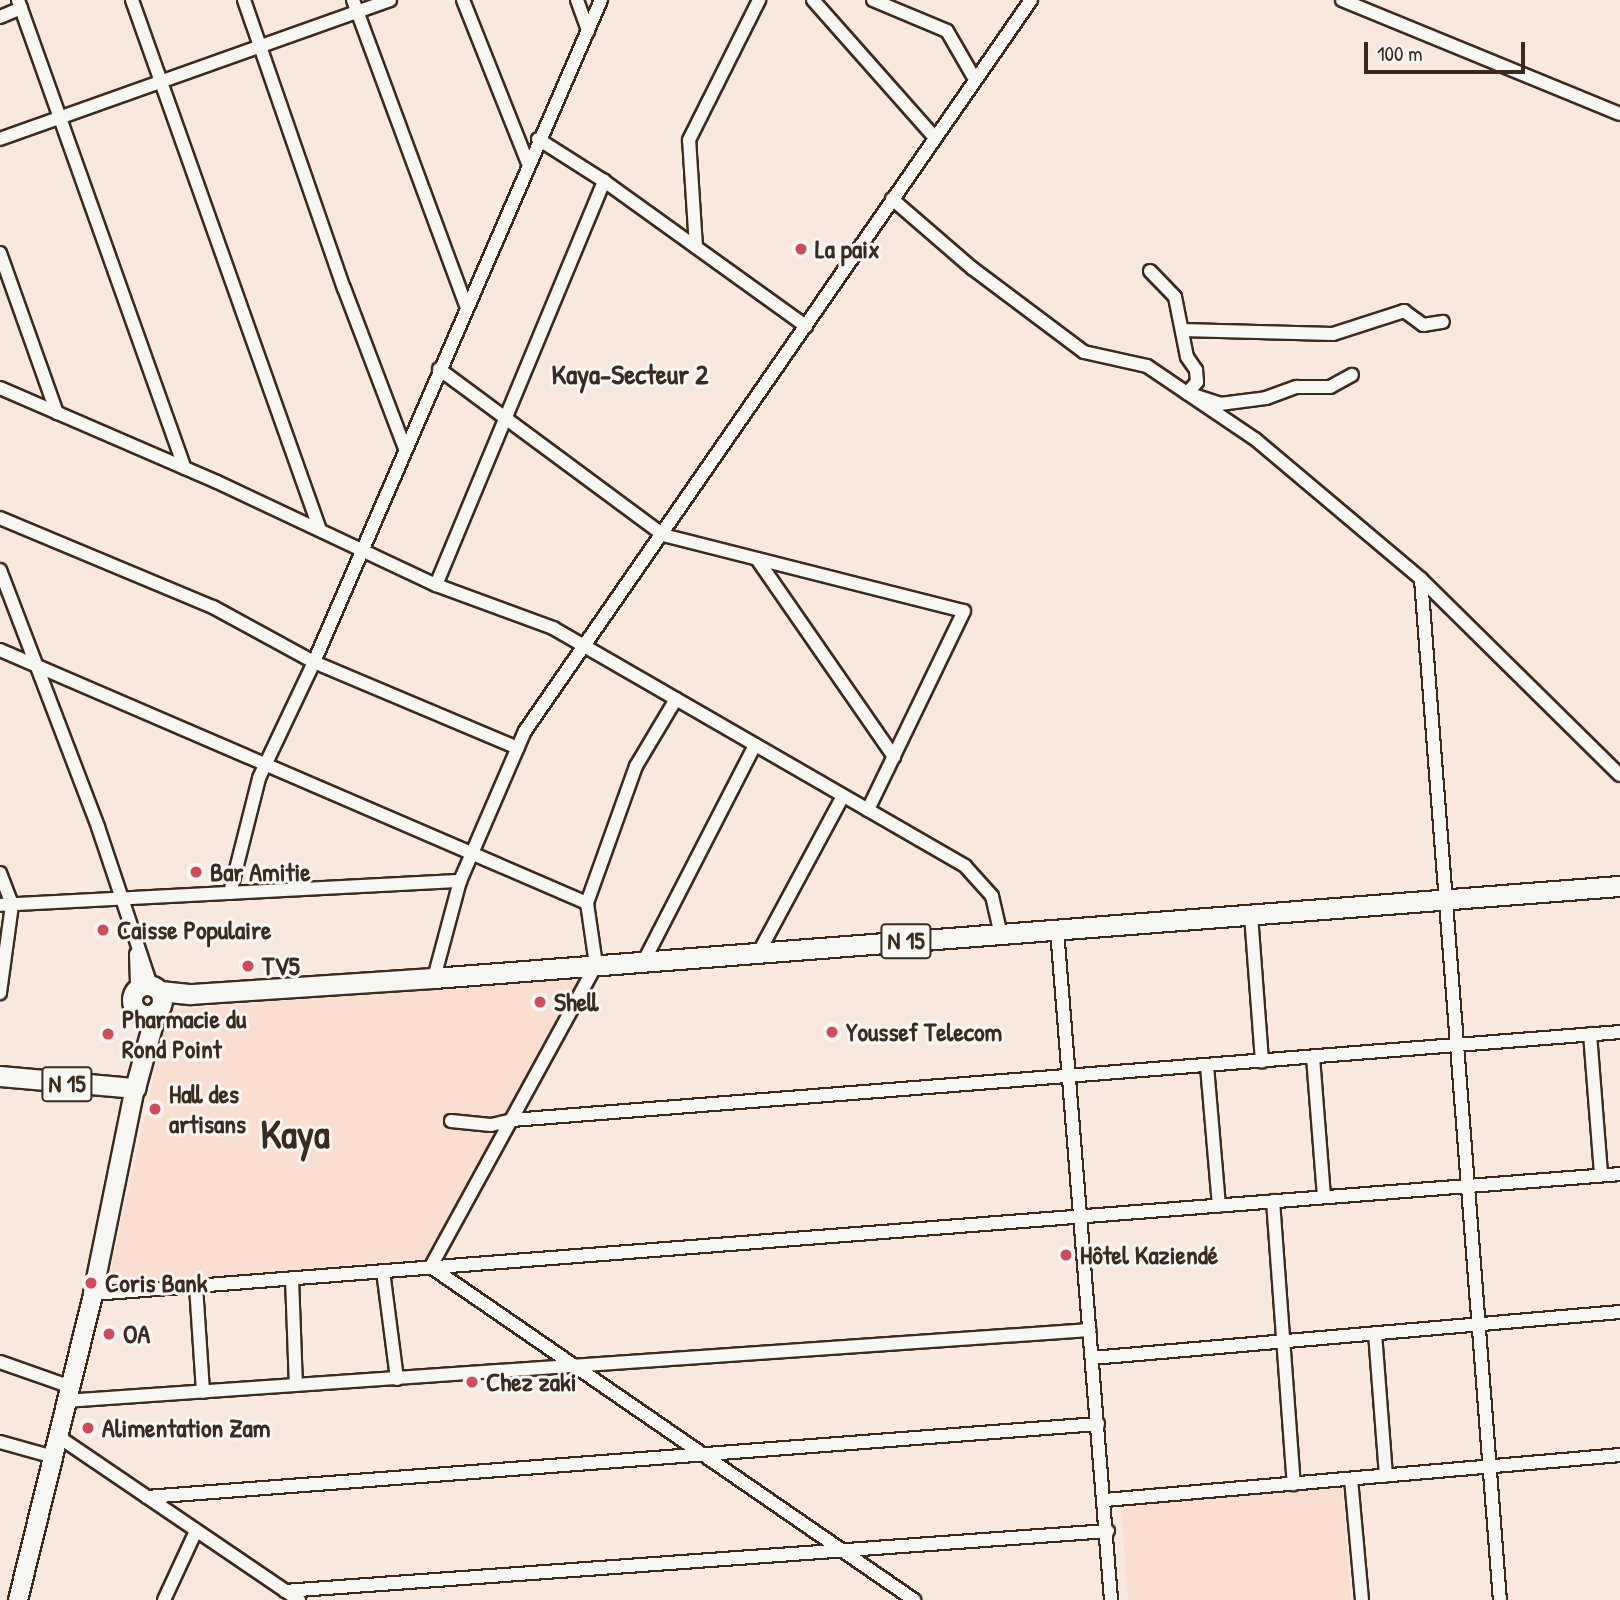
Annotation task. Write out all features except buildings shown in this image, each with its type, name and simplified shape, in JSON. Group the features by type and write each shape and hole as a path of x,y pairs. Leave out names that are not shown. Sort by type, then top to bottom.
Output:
{"main road":[{"name":"N 15","path":"151,999 1620,886"},
{"path":"18,1600 50,1456 93,1294 151,999"},
{"name":"N 15","path":"0,1076 135,1088"}],"street":[{"path":"132,0 320,530"},
{"path":"244,0 405,449"},
{"path":"0,139 260,47 356,6 390,0"},
{"path":"463,0 528,163"},
{"path":"577,0 587,31"},
{"path":"230,893 247,811 264,766 314,662 538,139 601,0"},
{"path":"696,247 689,140 759,0"},
{"path":"813,0 935,138"},
{"path":"873,0 947,31 973,76"},
{"path":"434,978 460,881 525,731 1031,0"},
{"path":"1342,0 1620,114"},
{"path":"0,16 20,4 185,468"},
{"path":"356,6 466,306"},
{"path":"538,139 604,181 806,326"},
{"path":"436,585 604,181"},
{"path":"892,199 972,268 1084,352 1147,366 1255,439 1421,579 1620,775"},
{"path":"0,253 57,413"},
{"path":"1150,271 1175,297 1187,358 1196,370 1197,382 1187,393"},
{"path":"1182,330 1333,334 1404,311 1423,325 1443,322"},
{"path":"439,369 663,535 964,611 868,810"},
{"path":"1187,393 1220,404 1266,398 1297,387 1329,387 1352,375"},
{"path":"0,388 185,468 436,585 553,628 965,866 992,896 1001,934"},
{"path":"0,518 213,607 314,662 518,748"},
{"path":"757,559 894,757"},
{"path":"0,570 123,899 151,999"},
{"path":"1421,579 1449,900 1500,1600"},
{"path":"0,650 587,904"},
{"path":"431,1267 596,965 587,904 636,766 676,699"},
{"path":"644,961 755,746"},
{"path":"759,953 843,796"},
{"path":"0,875 6,905 0,993"},
{"path":"6,905 460,881"},
{"path":"1251,915 1262,1062"},
{"path":"1057,930 1108,1531 1111,1600"},
{"path":"451,1121 491,1125 512,1119 1620,1032"},
{"path":"1590,1034 1601,1175"},
{"path":"1313,1058 1324,1197"},
{"path":"1208,1066 1219,1205"},
{"path":"93,1294 1620,1174"},
{"path":"1273,1201 1294,1483"},
{"path":"431,1267 914,1600"},
{"path":"383,1271 397,1379"},
{"path":"292,1278 296,1385"},
{"path":"196,1286 203,1392"},
{"path":"1092,1358 1620,1312"},
{"path":"0,1362 66,1394 203,1392 1090,1330"},
{"path":"1376,1333 1386,1476"},
{"path":"147,1497 1098,1424"},
{"path":"56,1435 299,1600"},
{"path":"0,1442 50,1456"},
{"path":"1104,1500 1620,1455"},
{"path":"1351,1479 1362,1600"},
{"path":"164,1600 196,1531"},
{"path":"285,1591 1108,1531"}],"shaded area":[{"path":"580,977 428,1258 107,1285 169,1010"},
{"path":"1342,1486 1351,1600 1128,1600 1121,1507"}],"place":[{"name":"La paix","path":"801,249"},
{"name":"Bar Amitie","path":"196,872"},
{"name":"Caisse Populaire","path":"103,930"},
{"name":"TV5","path":"248,966"},
{"name":"Shell","path":"540,1002"},
{"name":"Youssef Telecom","path":"832,1032"},
{"name":"Pharmacie du Rond Point","path":"108,1034"},
{"name":"Hall des artisans","path":"155,1109"},
{"name":"Hôtel Kaziendé","path":"1066,1255"},
{"name":"Coris Bank","path":"91,1283"},
{"name":"OA","path":"109,1334"},
{"name":"Chez zaki","path":"472,1382"},
{"name":"Alimentation Zam","path":"88,1428"}],"district":[{"name":"Kaya-Secteur 2","path":"630,374"},
{"name":"Kaya","path":"295,1133"}]}
